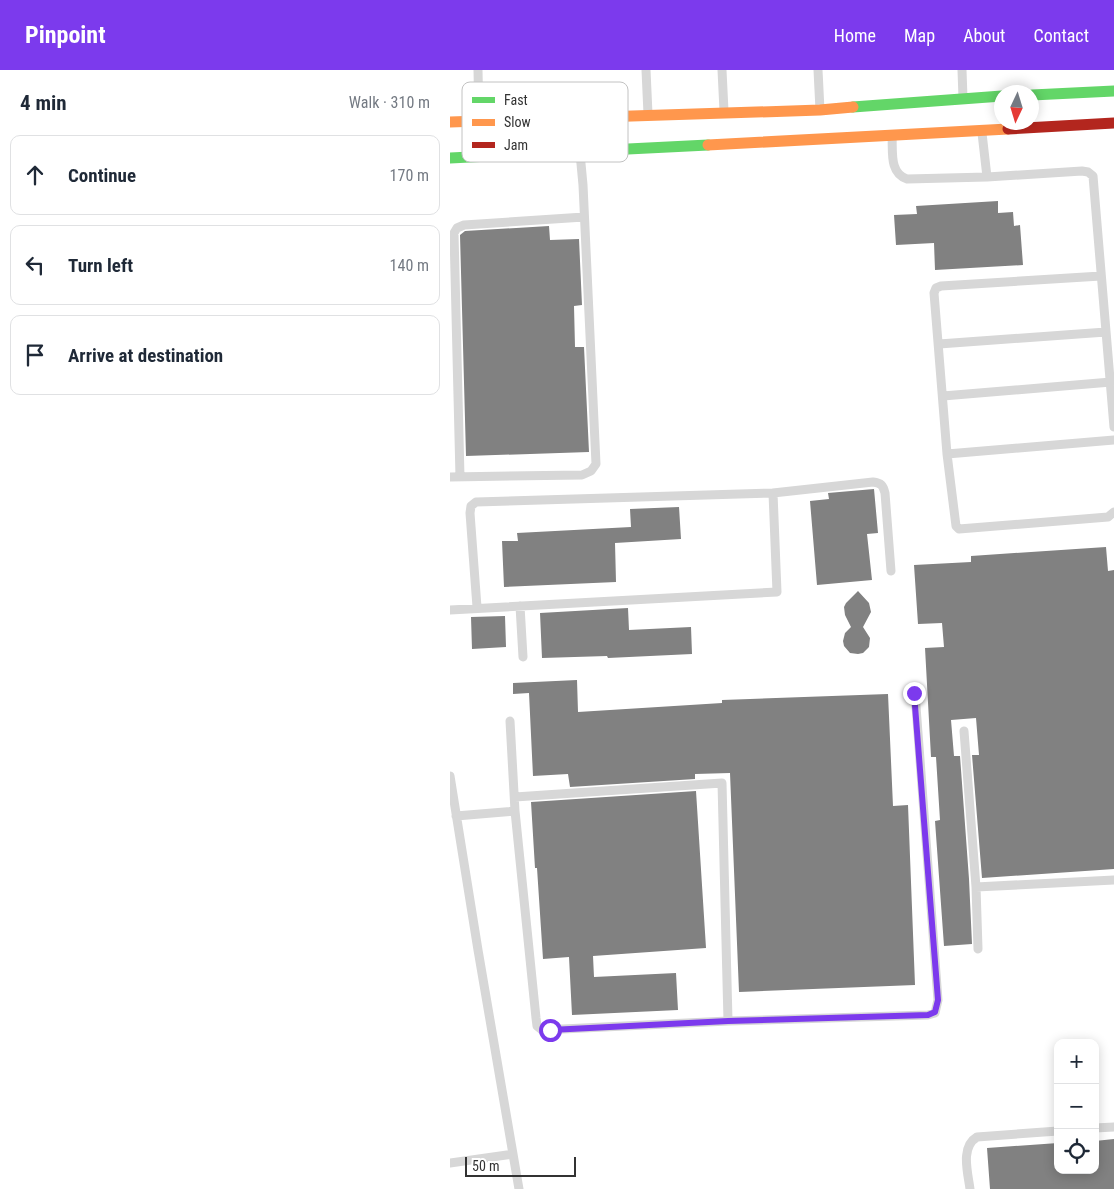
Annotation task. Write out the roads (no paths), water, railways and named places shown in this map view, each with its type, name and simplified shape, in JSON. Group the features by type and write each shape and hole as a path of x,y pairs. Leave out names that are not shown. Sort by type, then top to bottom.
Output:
{"street":[{"path":"1039,95 1114,91"},
{"path":"628,117 820,110 994,96"},
{"path":"628,150 982,132 1114,123"}],"lane":[{"path":"646,70 648,116"},
{"path":"722,70 724,114"},
{"path":"818,70 820,110"},
{"path":"962,70 963,98"},
{"path":"982,132 987,177"},
{"path":"892,136 895,170 901,177 906,179 987,177 1082,171 1091,173 1094,179 1114,427"},
{"path":"450,477 582,475 591,471 596,464 581,162"},
{"path":"460,477 454,233 464,224 584,217"},
{"path":"1101,276 936,288 934,293 947,454 956,526 959,529 1108,517 1114,512"},
{"path":"939,344 1106,332"},
{"path":"943,396 1110,382"},
{"path":"947,454 1114,440"},
{"path":"477,607 470,513 471,506 476,502 773,493 873,482 883,486 885,493 891,571"},
{"path":"450,610 477,607 777,592 773,493"},
{"path":"520,606 523,657"},
{"path":"510,721 515,810 537,1026 542,1030 728,1021 928,1015 935,1012 938,1000 914,693"},
{"path":"964,730 976,887 978,949"},
{"path":"450,776 519,1189"},
{"path":"515,797 722,782 728,1021"},
{"path":"456,816 515,810"},
{"path":"976,887 1114,880"},
{"path":"1099,1128 1114,1127"},
{"path":"970,1189 967,1160 968,1148 972,1140 1054,1131"},
{"path":"450,1163 514,1154"}]}
